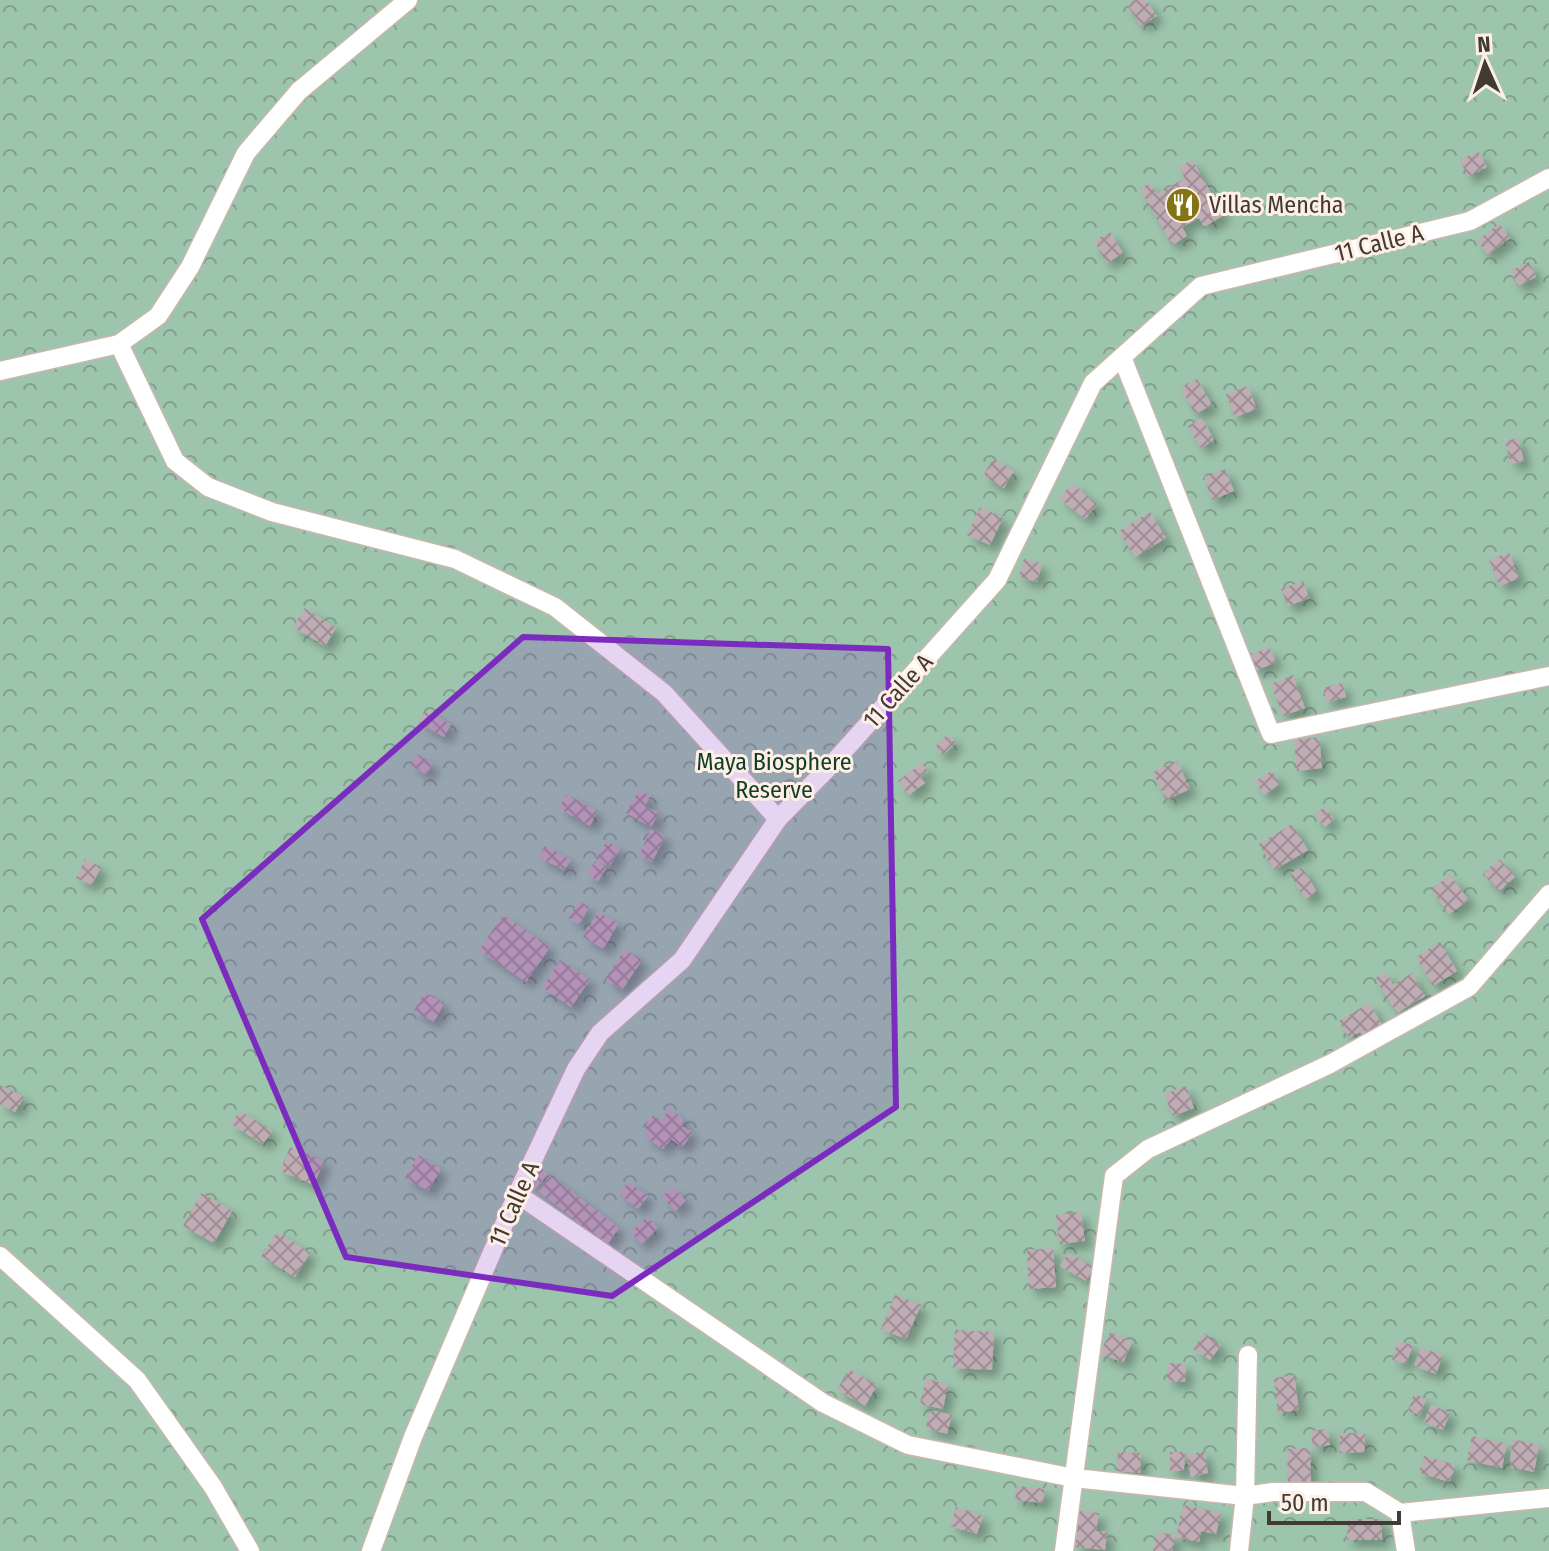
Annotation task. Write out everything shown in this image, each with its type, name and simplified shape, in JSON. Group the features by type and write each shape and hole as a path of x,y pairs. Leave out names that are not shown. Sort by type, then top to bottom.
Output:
{"street":[{"path":"0,371 119,344 158,316 190,267 246,153 299,91 408,0"},
{"name":"11 Calle A","path":"371,1551 413,1437 517,1194 576,1069 600,1033 682,960 778,819 833,763 997,580 1093,383 1201,286 1470,221 1549,178"},
{"path":"119,344 175,461 208,487 272,512 455,559 555,607 664,693 778,819"},
{"path":"1122,357 1271,734 1549,676"},
{"path":"1064,1551 1114,1176 1148,1149 1330,1064 1469,987 1549,894"},
{"path":"517,1194 823,1403 908,1445 1074,1478 1245,1496 1273,1492 1366,1492 1400,1513 1549,1498"},
{"path":"0,1256 137,1380 213,1487 250,1551"},
{"path":"1239,1551 1245,1496 1248,1355"},
{"path":"1400,1513 1406,1551"}],"highlighted area":[{"path":"523,637 888,649 896,1107 612,1296 346,1257 202,919"}],"green space":[{"name":"Maya Biosphere Reserve","path":"0,0 1549,0 1549,1551 0,1551"}],"building":[{"path":"1134,0 1146,0 1157,16 1141,26 1127,5"},
{"path":"1478,151 1487,167 1468,177 1460,160"},
{"name":"Villas Mencha","path":"1192,160 1224,215 1204,227 1199,218 1182,227 1187,236 1172,245 1140,189 1150,183 1157,194 1185,178 1179,167"},
{"path":"1499,224 1510,238 1488,255 1477,241"},
{"path":"1110,232 1123,253 1107,263 1094,241"},
{"path":"1529,262 1536,277 1518,286 1510,271"},
{"path":"1197,379 1212,405 1195,414 1181,388"},
{"path":"1248,386 1257,409 1235,417 1226,394"},
{"path":"1202,418 1214,440 1201,448 1188,426"},
{"path":"1518,438 1524,461 1511,464 1505,441"},
{"path":"993,459 1014,471 1004,488 983,476"},
{"path":"1225,469 1234,491 1212,500 1204,477"},
{"path":"1072,483 1097,504 1085,519 1059,498"},
{"path":"980,507 1003,518 990,545 967,535"},
{"path":"1150,512 1166,538 1135,557 1119,531"},
{"path":"1509,552 1519,578 1500,586 1489,560"},
{"path":"1024,559 1042,564 1037,582 1019,577"},
{"path":"1303,581 1309,598 1288,606 1281,589"},
{"path":"305,608 336,628 325,646 293,627"},
{"path":"1269,647 1276,662 1255,671 1248,656"},
{"path":"1293,675 1305,708 1283,716 1271,684"},
{"path":"1342,683 1346,697 1327,702 1323,688"},
{"path":"426,710 451,724 444,737 419,723"},
{"path":"948,734 956,743 943,755 935,747"},
{"path":"1319,737 1322,768 1297,771 1294,740"},
{"path":"417,754 433,764 426,775 410,764"},
{"path":"1177,761 1190,789 1166,800 1153,772"},
{"path":"922,763 928,771 920,776 925,783 909,795 898,781"},
{"path":"1272,771 1280,784 1264,795 1255,781"},
{"path":"639,790 650,796 645,806 659,813 651,827 626,813"},
{"path":"566,794 597,811 590,826 559,808"},
{"path":"1324,807 1334,819 1325,827 1314,815"},
{"path":"1292,824 1308,850 1274,870 1259,844"},
{"path":"651,829 665,836 652,862 639,855"},
{"path":"607,841 620,849 609,867 596,859"},
{"path":"545,846 571,860 564,870 538,857"},
{"path":"85,859 101,867 92,885 76,878"},
{"path":"1499,859 1516,876 1499,891 1483,874"},
{"path":"595,861 606,868 598,881 587,874"},
{"path":"1302,867 1317,892 1305,899 1290,874"},
{"path":"1450,875 1469,900 1449,914 1431,889"},
{"path":"579,901 589,907 579,924 568,918"},
{"path":"598,912 618,923 604,949 583,937"},
{"path":"503,915 550,947 526,982 479,950"},
{"path":"1440,942 1457,971 1433,986 1416,957"},
{"path":"625,949 642,960 622,990 605,979"},
{"path":"560,960 590,980 571,1007 542,987"},
{"path":"1386,972 1393,985 1412,973 1425,996 1397,1013 1375,978"},
{"path":"424,992 444,1003 434,1022 414,1011"},
{"path":"1369,1003 1383,1026 1364,1037 1360,1032 1349,1038 1339,1021"},
{"path":"0,1085 24,1097 15,1112 0,1104"},
{"path":"1186,1086 1194,1108 1173,1116 1164,1094"},
{"path":"669,1109 684,1120 681,1125 693,1133 682,1147 671,1139 663,1149 644,1136 648,1130 644,1127 653,1115 661,1121"},
{"path":"240,1111 272,1131 263,1144 231,1124"},
{"path":"290,1147 324,1161 314,1185 280,1171"},
{"path":"418,1155 441,1169 428,1191 405,1178"},
{"path":"540,1167 548,1174 535,1189 527,1182"},
{"path":"550,1175 619,1228 607,1245 538,1191"},
{"path":"628,1182 648,1196 638,1209 619,1194"},
{"path":"673,1187 686,1201 675,1211 662,1196"},
{"path":"201,1193 232,1211 214,1243 183,1226"},
{"path":"1081,1212 1085,1241 1059,1244 1056,1215"},
{"path":"647,1217 658,1228 642,1244 630,1232"},
{"path":"277,1232 310,1253 295,1277 261,1256"},
{"path":"1053,1248 1056,1287 1029,1289 1027,1250"},
{"path":"1068,1253 1094,1267 1086,1281 1060,1266"},
{"path":"895,1295 921,1305 906,1339 881,1329"},
{"path":"955,1330 994,1332 992,1370 953,1368"},
{"path":"1110,1332 1132,1342 1123,1363 1100,1353"},
{"path":"1204,1333 1221,1345 1210,1360 1193,1349"},
{"path":"1398,1341 1413,1345 1406,1364 1392,1360"},
{"path":"1421,1348 1443,1355 1436,1374 1414,1366"},
{"path":"1168,1363 1186,1364 1185,1382 1167,1381"},
{"path":"849,1369 877,1385 865,1406 837,1390"},
{"path":"1294,1375 1299,1410 1278,1413 1274,1378"},
{"path":"926,1379 948,1384 943,1409 920,1404"},
{"path":"1414,1394 1426,1399 1420,1415 1408,1411"},
{"path":"1431,1405 1450,1413 1443,1430 1424,1422"},
{"path":"930,1410 952,1415 947,1434 926,1428"},
{"path":"1328,1429 1330,1445 1313,1447 1311,1431"},
{"path":"1340,1433 1365,1433 1365,1452 1340,1453"},
{"path":"1472,1436 1507,1444 1502,1468 1467,1460"},
{"path":"1512,1439 1539,1445 1534,1472 1510,1467"},
{"path":"1310,1448 1311,1485 1288,1486 1287,1449"},
{"path":"1204,1451 1208,1473 1191,1477 1187,1455"},
{"path":"1118,1452 1141,1453 1140,1473 1117,1471"},
{"path":"1170,1452 1185,1452 1184,1471 1170,1471"},
{"path":"1424,1456 1455,1465 1450,1482 1419,1473"},
{"path":"1017,1486 1045,1489 1043,1503 1015,1500"},
{"path":"1183,1505 1221,1513 1216,1534 1201,1531 1199,1542 1176,1537"},
{"path":"956,1507 983,1516 977,1534 950,1526"},
{"path":"1079,1511 1099,1513 1096,1531 1107,1532 1105,1550 1075,1547"},
{"path":"1347,1519 1382,1519 1382,1540 1347,1540"},
{"path":"1157,1532 1175,1535 1172,1551 1153,1551"}],"place":[{"name":"Villas Mencha","path":"1183,205"}]}
